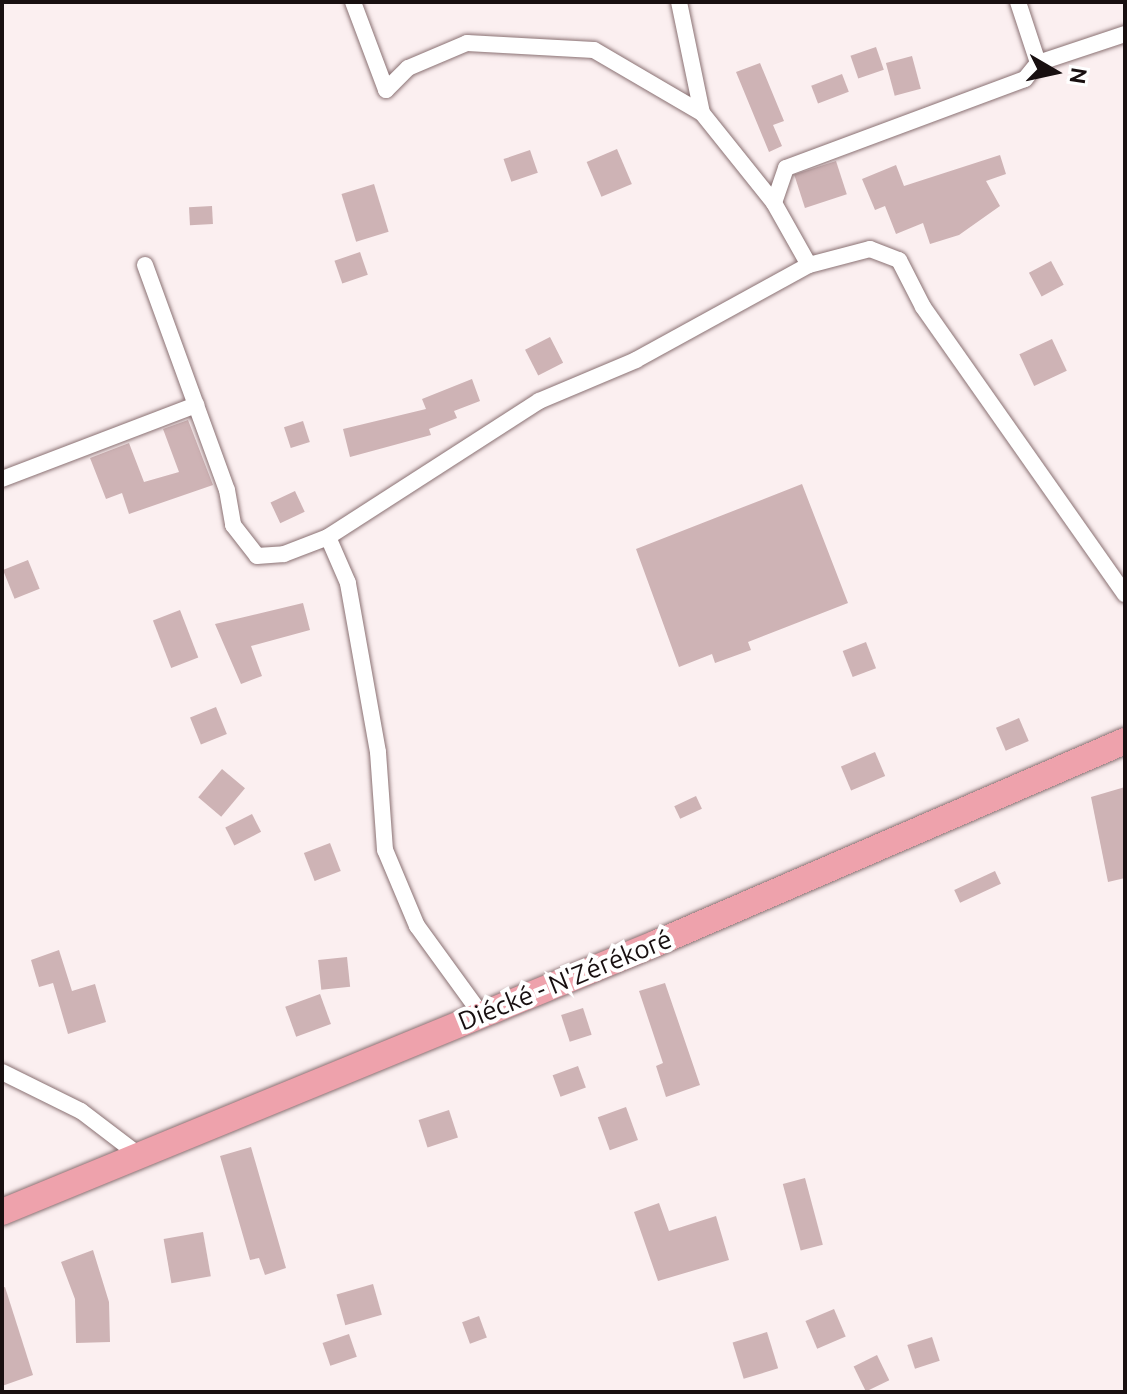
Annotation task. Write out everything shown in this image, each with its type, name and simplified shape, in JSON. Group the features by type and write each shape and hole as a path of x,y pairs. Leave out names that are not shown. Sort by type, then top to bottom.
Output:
{"highway":[{"name":"Diécké - N'Zérékoré","path":"2,1212 481,1014 1125,741"}],"street":[{"path":"353,2 386,90 408,68 467,43 594,50 702,113 774,203 809,265"},
{"path":"679,2 702,113"},
{"path":"1018,2 1038,63"},
{"path":"774,203 786,168 959,107 1025,79 1038,63 1125,34"},
{"path":"145,265 196,405 233,525 257,556 284,554 328,537 539,401 636,360 809,265 870,249 899,260 923,307 1125,594"},
{"path":"2,479 196,405"},
{"path":"328,537 351,599 378,752 385,850 417,926 481,1014"},
{"path":"2,1072 81,1111 140,1156"}],"building":[{"path":"876,47 884,70 858,78 850,56"},
{"path":"912,56 921,89 895,96 886,63"},
{"path":"760,63 784,121 773,125 782,146 769,152 736,72"},
{"path":"842,74 849,92 818,104 811,86"},
{"path":"617,149 632,184 601,197 587,162"},
{"path":"530,150 538,173 511,182 504,159"},
{"path":"1000,155 1006,174 986,181 1000,206 959,235 930,244 923,223 896,234 885,206 875,210 862,179 896,165 904,186"},
{"path":"836,161 847,194 805,208 794,175"},
{"path":"374,184 389,232 356,242 341,194"},
{"path":"212,206 213,224 190,225 189,207"},
{"path":"360,252 368,275 342,283 334,261"},
{"path":"1051,261 1064,285 1042,297 1029,273"},
{"path":"550,337 563,363 538,376 525,350"},
{"path":"1052,339 1067,371 1034,386 1019,354"},
{"path":"472,379 480,401 454,411 457,418 429,429 431,435 350,457 343,429 426,409 422,399"},
{"path":"188,420 213,485 129,514 122,493 106,499 90,458 129,443 144,482 179,472 163,429"},
{"path":"303,421 310,442 291,448 284,427"},
{"path":"802,484 848,603 748,642 751,650 715,663 712,654 679,667 636,549"},
{"path":"295,491 305,512 280,523 271,502"},
{"path":"28,560 40,589 15,599 3,570"},
{"path":"303,603 310,630 251,646 262,676 241,684 215,624"},
{"path":"180,610 198,658 171,668 153,620"},
{"path":"866,642 876,668 853,677 843,651"},
{"path":"216,707 227,734 201,744 190,717"},
{"path":"1019,718 1029,741 1006,751 996,728"},
{"path":"875,752 885,776 851,790 841,766"},
{"path":"222,769 245,788 221,817 198,797"},
{"path":"1125,787 1125,878 1108,882 1091,797"},
{"path":"696,796 702,809 680,819 674,806"},
{"path":"252,814 261,832 234,845 225,828"},
{"path":"330,843 341,871 315,881 304,853"},
{"path":"995,871 1001,884 960,903 954,890"},
{"path":"59,950 72,991 95,984 106,1022 68,1034 53,983 39,987 31,960"},
{"path":"347,957 350,987 321,990 318,960"},
{"path":"665,983 700,1085 666,1097 656,1066 663,1063 639,991"},
{"path":"320,994 331,1024 296,1037 285,1007"},
{"path":"583,1008 592,1035 570,1042 561,1015"},
{"path":"578,1066 586,1088 560,1097 553,1075"},
{"path":"626,1107 638,1140 610,1150 598,1117"},
{"path":"449,1110 458,1138 428,1147 419,1120"},
{"path":"251,1147 286,1268 265,1275 259,1258 250,1260 220,1156"},
{"path":"805,1178 823,1245 801,1251 783,1184"},
{"path":"659,1203 669,1231 716,1216 729,1260 658,1281 634,1212"},
{"path":"203,1232 211,1276 171,1283 164,1239"},
{"path":"93,1250 109,1302 110,1342 76,1343 75,1299 61,1262"},
{"path":"373,1284 382,1315 345,1325 336,1294"},
{"path":"5,1287 33,1375 2,1386 2,1288"},
{"path":"834,1309 846,1337 817,1349 805,1321"},
{"path":"479,1316 487,1338 470,1344 462,1322"},
{"path":"767,1332 778,1368 744,1379 733,1343"},
{"path":"349,1334 357,1357 330,1366 323,1343"},
{"path":"932,1337 940,1361 915,1369 907,1345"},
{"path":"877,1355 889,1380 866,1392 854,1366"}]}
